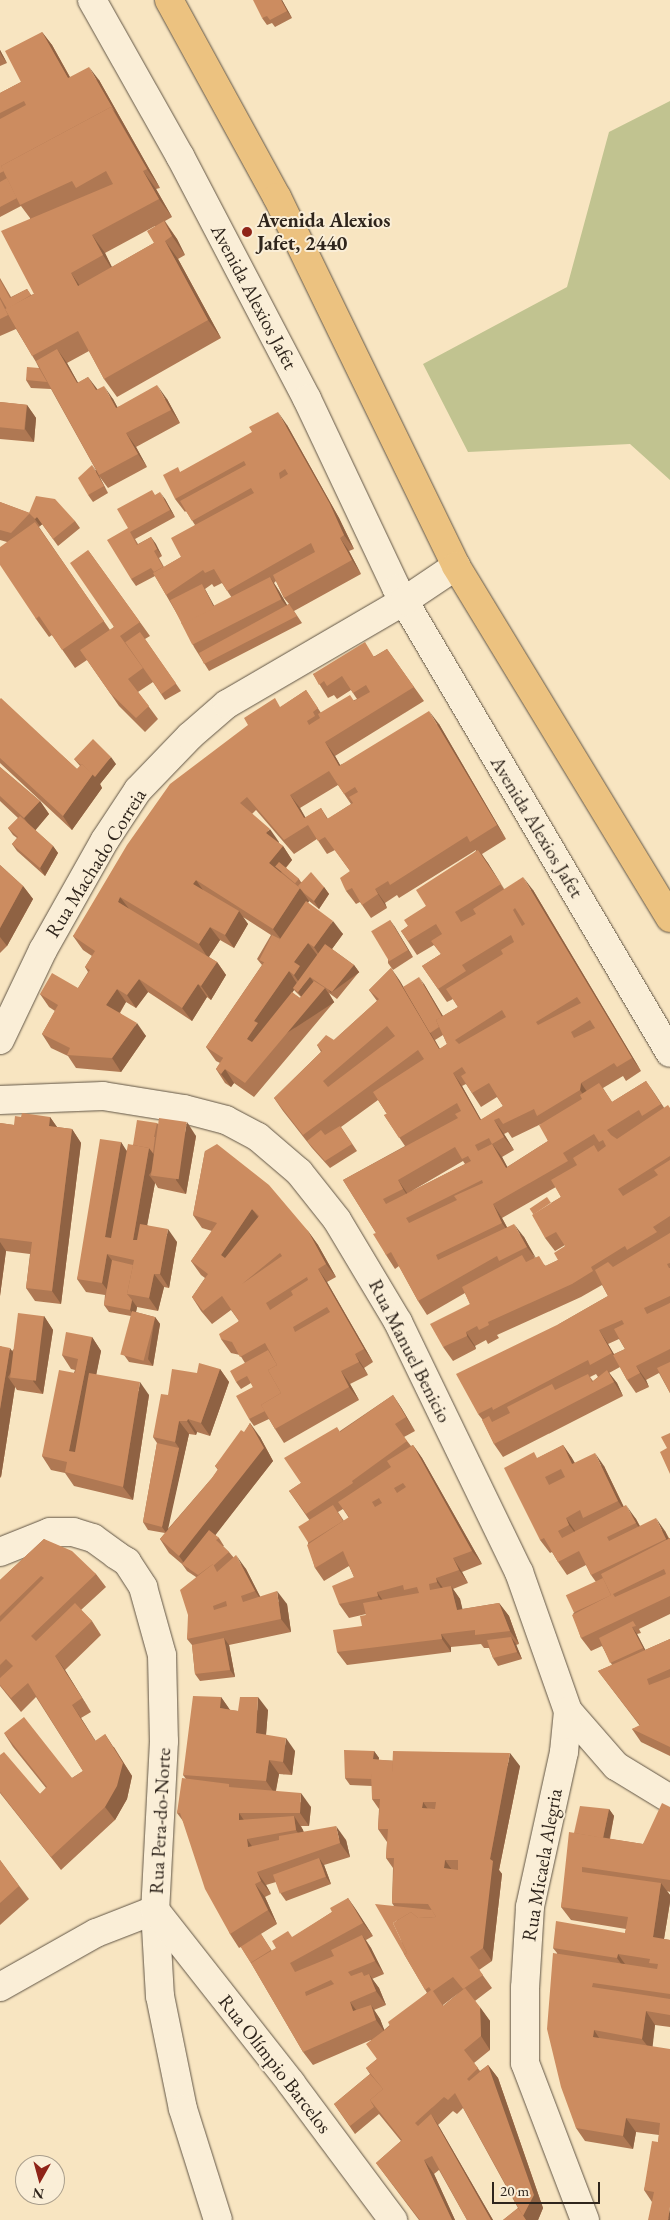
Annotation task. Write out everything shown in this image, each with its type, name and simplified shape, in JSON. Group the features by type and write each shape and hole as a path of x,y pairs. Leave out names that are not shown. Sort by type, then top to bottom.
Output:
{"main road":[{"path":"169,0 277,196 456,566 670,918"}],"street":[{"name":"Avenida Alexios Jafet","path":"92,0 189,173 302,390 404,601 670,1053"},
{"path":"404,601 456,566"},
{"name":"Rua Machado Correia","path":"0,1040 43,950 105,840 138,790 190,736 228,704 404,601"},
{"name":"Rua Manuel Benicio","path":"0,1100 103,1096 184,1109 226,1120 258,1137 299,1172 337,1220 398,1322 519,1572 568,1711 616,1766 670,1800"},
{"name":"Rua Pera-do-Norte","path":"0,1552 50,1532 73,1532 93,1538 116,1554 126,1562 144,1587 162,1655 164,1741 155,1910 162,2006 183,2109 218,2220"},
{"name":"Rua Micaela Alegria","path":"568,1711 564,1752 530,1908 525,2063 585,2220"},
{"path":"0,1987 96,1933 155,1910"},
{"name":"Rua Olímpio Barcelos","path":"155,1910 291,2083 393,2220"}],"green space":[{"path":"670,101 670,480 630,444 468,452 423,364 567,287 609,132"}],"building":[{"path":"253,0 281,0 287,11 270,20 267,16 262,18"},
{"path":"42,32 68,78 89,67 115,112 111,107 1,166 4,171 0,173 0,119 26,105 24,101 0,113 0,93 21,82 5,51"},
{"path":"111,107 147,169 143,171 159,199 92,235 103,255 71,273 78,286 154,243 147,231 164,221 172,236 165,241 208,320 104,379 78,331 32,356 5,309 34,294 1,231 113,184 106,171 76,188 72,181 20,205 1,166"},
{"path":"7,178 17,198 0,207 0,182"},
{"path":"0,280 10,298 27,289 31,295 7,309 0,297"},
{"path":"0,299 8,315 0,319"},
{"path":"57,349 77,383 88,377 96,390 104,386 116,408 157,385 171,410 126,433 138,454 99,475 36,361"},
{"path":"27,367 39,368 47,382 26,380"},
{"path":"0,402 27,405 24,430 0,427"},
{"path":"278,412 330,504 344,535 340,538 352,560 284,598 273,575 315,552 311,543 227,591 214,569 205,573 203,570 166,595 153,573 181,557 171,538 254,493 251,488 192,521 180,501 246,465 244,461 175,499 163,475 178,467 180,472 252,432 249,427","holes":["285,469 288,474 280,479 279,473"]},
{"path":"92,465 104,486 88,495 78,478"},
{"path":"152,490 155,495 160,492 170,510 130,532 137,545 151,537 157,549 154,551 163,567 154,572 151,568 131,579 107,540 128,528 117,509"},
{"path":"36,496 55,499 75,521 53,539 37,517 35,519 29,513"},
{"path":"0,502 30,513 11,533 0,530"},
{"path":"35,522 104,621 62,650 39,616 36,619 0,565 0,547"},
{"path":"88,550 140,622 120,636 143,668 128,679 149,706 136,718 110,693 80,650 114,627 70,563"},
{"path":"270,577 281,599 192,645 181,622"},
{"path":"202,584 214,608 182,624 170,600"},
{"path":"289,604 297,616 204,664 199,653"},
{"path":"140,632 176,684 161,694 125,642"},
{"path":"365,642 374,657 387,649 414,687 325,742 339,766 429,711 497,825 470,842 467,836 390,885 388,881 375,889 378,894 362,905 352,888 346,891 340,878 350,871 325,837 318,841 308,825 284,840 247,797 240,803 270,829 266,833 283,846 269,863 300,888 273,929 196,880 193,884 239,911 225,935 210,927 199,944 120,897 118,902 217,962 201,986 198,984 182,1008 139,979 127,995 117,989 106,1005 137,1023 112,1058 67,1055 70,1048 42,1034 58,1005 40,994 52,973 78,988 90,970 85,967 95,951 73,936 127,845 170,784 248,725 244,718 275,698 280,707 306,690 318,708 313,712 315,716 307,721 309,725 320,718 318,714 350,695 354,701 370,692 366,685 353,693 342,676 327,686 324,681 319,685 313,674","holes":["329,771 344,794 355,787 358,792 349,797 353,803 327,819 321,808 304,818 290,795"]},
{"path":"1,698 77,769 82,764 93,774 63,816 0,758"},
{"path":"93,739 111,757 95,777 74,759"},
{"path":"0,767 40,801 24,818 0,796"},
{"path":"20,816 53,846 40,868 12,844 18,837 8,828"},
{"path":"478,850 501,884 455,912 461,922 476,914 473,909 523,877 632,1058 617,1067 614,1063 581,1083 580,1090 537,1116 534,1109 503,1124 499,1118 494,1120 504,1137 492,1144 506,1168 548,1141 539,1125 582,1099 580,1095 599,1083 612,1102 646,1081 661,1104 642,1116 639,1110 607,1130 617,1139 668,1105 670,1108 670,1156 618,1189 623,1196 658,1175 654,1170 670,1160 670,1216 653,1227 657,1232 627,1250 625,1246 591,1267 593,1271 572,1284 488,1322 489,1325 479,1330 477,1326 466,1332 467,1336 443,1347 430,1324 470,1304 462,1287 522,1255 526,1262 539,1256 545,1266 558,1260 554,1253 565,1246 556,1232 545,1238 532,1215 561,1197 551,1180 577,1165 573,1158 594,1145 598,1152 606,1146 603,1140 599,1142 594,1134 563,1153 568,1161 493,1204 502,1223 436,1255 438,1260 514,1224 527,1247 499,1261 497,1256 418,1301 391,1252 386,1255 373,1234 376,1233 343,1180 458,1118 455,1114 461,1111 457,1103 399,1138 384,1115 387,1114 373,1092 424,1059 418,1050 303,1135 274,1098 322,1051 317,1045 326,1035 334,1040 379,999 369,990 391,968 439,1049 447,1044 436,1020 458,1007 446,989 503,954 501,950 514,942 511,935 462,965 466,971 438,989 422,966 441,954 431,941 442,934 436,924 408,941 401,931 408,926 404,920 426,906 416,890","holes":["515,908 525,924 522,926 513,910","577,997 581,1003 538,1025 536,1022","502,1010 506,1017 459,1044 455,1040","590,1020 595,1028 574,1038 571,1032","387,1026 395,1036 328,1087 323,1081","462,1067 466,1073 461,1076 472,1093 489,1083 503,1106 480,1120 453,1073","489,1138 492,1144 478,1151 475,1145","455,1147 462,1159 468,1156 471,1161 386,1204 383,1199 403,1189 398,1180","482,1180 483,1183 454,1196 457,1200 409,1223 406,1218"]},
{"path":"279,862 299,879 295,883 275,867"},
{"path":"0,865 23,886 0,928"},
{"path":"311,872 324,887 314,901 298,886"},
{"path":"306,901 333,921 314,947 308,943 294,962 300,966 294,975 289,971 254,1021 258,1023 247,1039 252,1042 292,992 300,998 314,981 325,988 245,1083 225,1069 221,1074 216,1069 223,1058 206,1047"},
{"path":"390,920 408,950 389,961 371,931"},
{"path":"272,935 280,939 267,964 259,960"},
{"path":"325,944 354,965 332,992 310,977 298,992 293,988"},
{"path":"419,977 442,1017 436,1020 439,1027 430,1033 403,987"},
{"path":"22,1113 50,1117 49,1126 72,1129 52,1291 26,1288 32,1242 0,1238 0,1123 14,1125 15,1116 21,1117"},
{"path":"159,1118 187,1122 179,1179 151,1175"},
{"path":"137,1120 157,1123 153,1153 149,1148 133,1145"},
{"path":"340,1126 352,1144 325,1161 307,1141 321,1130 325,1135"},
{"path":"100,1139 121,1142 105,1237 111,1238 128,1144 149,1148 133,1240 137,1240 140,1224 168,1229 160,1274 154,1274 149,1298 127,1294 134,1260 107,1254 102,1283 77,1279"},
{"path":"217,1144 269,1185 308,1231 326,1264 318,1269 364,1349 355,1354 359,1362 341,1371 349,1387 275,1429 261,1405 281,1393 268,1370 277,1365 265,1343 240,1357 232,1342 221,1339 219,1334 239,1321 222,1296 203,1311 192,1297 208,1274 191,1261 217,1223 193,1215 205,1151","holes":["252,1209 259,1216 225,1258 221,1255","280,1253 282,1256 242,1284","307,1277 308,1280 291,1291 293,1295 270,1310 266,1303","327,1307 330,1312 295,1332 293,1327"]},
{"path":"547,1197 551,1203 534,1215 530,1209"},
{"path":"670,1233 670,1263 667,1264 670,1268 670,1296 644,1308 647,1314 670,1303 670,1349 636,1366 640,1373 627,1380 613,1355 625,1349 614,1329 624,1324 622,1320 599,1330 612,1353 590,1365 588,1360 493,1410 492,1407 478,1414 456,1374 559,1324 608,1296 595,1270 608,1262 613,1267"},
{"path":"112,1260 133,1265 127,1294 132,1300 130,1310 104,1305"},
{"path":"132,1311 155,1317 144,1361 120,1354"},
{"path":"18,1313 44,1316 36,1381 10,1378"},
{"path":"66,1332 92,1337 69,1451 75,1452 89,1373 140,1382 123,1487 65,1472 67,1462 42,1456 59,1370 75,1373 78,1359 62,1355"},
{"path":"0,1346 10,1348 0,1409"},
{"path":"268,1350 277,1365 268,1370 281,1393 261,1405 265,1411 249,1419 236,1396 253,1387 247,1376 236,1382 230,1371"},
{"path":"670,1362 670,1393 657,1368"},
{"path":"199,1363 220,1369 201,1423 188,1419 187,1421 179,1421 175,1442 153,1437 161,1394 168,1395 172,1369 197,1373"},
{"path":"607,1370 614,1382 494,1444 482,1420 489,1416 492,1422 510,1413 507,1407 552,1384 555,1390 588,1374 592,1382"},
{"path":"393,1395 406,1417 395,1424 407,1441 352,1481 353,1483 306,1514 289,1491 301,1483 284,1458 337,1427 340,1432"},
{"path":"250,1423 264,1448 179,1556 160,1539 212,1478 218,1469 215,1466 241,1430 244,1432"},
{"path":"670,1433 670,1474 660,1452 667,1448 661,1437"},
{"path":"157,1443 179,1448 162,1527 143,1522"},
{"path":"413,1445 472,1551 453,1558 459,1570 436,1578 437,1582 429,1584 430,1590 451,1586 457,1610 499,1603 510,1631 475,1635 475,1630 441,1634 442,1639 337,1652 333,1630 362,1626 360,1616 366,1615 363,1603 419,1593 417,1587 404,1590 403,1585 377,1592 378,1596 339,1604 332,1586 354,1577 343,1551 315,1568 307,1545 349,1517 338,1502 391,1467 387,1461","holes":["403,1483 406,1487 397,1493 394,1488","379,1498 382,1503 375,1507 372,1502"]},
{"path":"563,1445 572,1464 595,1453 618,1501 583,1518 580,1510 566,1518 569,1525 558,1531 562,1538 626,1505 636,1523 607,1537 609,1541 656,1518 666,1539 591,1575 579,1551 558,1562 544,1538 540,1540 504,1468 534,1452 537,1458","holes":["561,1469 565,1477 549,1485 545,1477"]},
{"path":"333,1505 343,1521 308,1543 298,1527"},
{"path":"209,1530 219,1538 216,1540 229,1552 213,1566 213,1564 198,1575 182,1564"},
{"path":"670,1538 670,1596 581,1638 572,1615 611,1595 601,1574","holes":["664,1569 666,1574 615,1597 613,1594"]},
{"path":"44,1539 72,1551 96,1574 31,1636 36,1641 75,1603 92,1621 55,1656 82,1698 72,1705 95,1741 105,1734 123,1763 117,1786 105,1807 51,1857 0,1792 0,1755 4,1752 40,1794 47,1787 4,1733 24,1717 72,1778 83,1771 28,1683 11,1698 0,1685 0,1678 13,1666 6,1659 0,1665 0,1622 44,1578 41,1576 0,1616 0,1580"},
{"path":"236,1555 255,1591 241,1596 243,1602 277,1591 281,1619 187,1639 188,1615 180,1590 213,1564 217,1572","holes":["226,1601 227,1606 214,1610 213,1606"]},
{"path":"603,1578 611,1595 574,1613 566,1595"},
{"path":"633,1621 636,1626 632,1627 643,1648 610,1663 599,1638"},
{"path":"511,1637 517,1652 493,1658 487,1640"},
{"path":"224,1638 230,1670 195,1674 192,1645"},
{"path":"670,1639 670,1669 647,1679 649,1685 670,1677 670,1747 632,1729 640,1725 598,1671"},
{"path":"193,1696 221,1697 220,1708 238,1711 240,1697 258,1697 256,1733 286,1738 283,1762 269,1760 266,1781 183,1775"},
{"path":"344,1750 374,1751 373,1759 393,1761 392,1773 371,1773 372,1779 345,1778"},
{"path":"393,1751 510,1753 490,1859 493,1861 483,1948 470,1957 483,1975 463,1989 453,1977 433,1991 443,2006 465,1988 480,2007 481,2036 464,2050 478,2068 467,2079 469,2081 488,2065 534,2195 523,2216 455,2093 448,2100 444,2097 415,2123 418,2126 431,2114 491,2220 467,2220 432,2156 424,2160 452,2220 420,2220 376,2163 402,2140 370,2100 383,2089 366,2068 377,2059 366,2044 390,2026 388,2022 431,1990 429,1987 425,1990 404,1954 407,1953 393,1923 411,1912 418,1918 436,1917 428,1904 392,1903 394,1858 386,1858 388,1829 378,1829 380,1799 372,1799 371,1773 392,1773","holes":["423,1802 436,1802 435,1809 422,1808","445,1860 458,1860 458,1870 444,1868"]},
{"path":"182,1778 229,1784 229,1787 301,1793 300,1813 239,1813 239,1820 294,1816 296,1830 247,1839 248,1847 279,1840 279,1836 336,1826 340,1843 257,1872 261,1881 255,1884 268,1910 230,1934 205,1889 180,1813 177,1813"},
{"path":"662,1803 670,1807 670,1880 582,1867 582,1872 661,1883 653,1937 670,1940 670,1994 593,1983 592,1987 670,1999 670,2015 646,2011 642,2039 594,2030 593,2037 670,2049 670,2207 668,2220 648,2220 654,2192 644,2190 652,2141 658,2142 660,2123 626,2118 623,2136 576,2128 561,2087 547,2029 553,1953 657,1969 658,1964 649,1963 650,1959 618,1954 617,1958 553,1948 556,1921 625,1933 628,1917 561,1907 569,1832 643,1844"},
{"path":"580,1806 609,1809 603,1838 574,1833"},
{"path":"319,1858 326,1877 280,1894 273,1875"},
{"path":"0,1860 19,1886 0,1903"},
{"path":"348,1898 363,1923 290,1963 295,1972 334,1956 331,1950 362,1935 375,1961 348,1972 351,1976 362,1972 364,1976 369,1974 376,1991 350,2002 353,2011 371,2005 376,2020 303,2052 251,1963 276,1948 272,1941 288,1931 292,1937 332,1912 330,1908","holes":["331,1980 334,1984 306,1996 305,1992"]},
{"path":"375,1904 432,1910 436,1917 418,1918 411,1912 393,1923 407,1953 404,1954"},
{"path":"261,1934 271,1950 251,1963 241,1947"},
{"path":"370,2074 383,2089 370,2100 374,2107 350,2126 334,2104"},
{"path":"518,2208 526,2220 503,2220"}],"place":[{"name":"Avenida Alexios Jafet, 2440","path":"247,232"}]}
